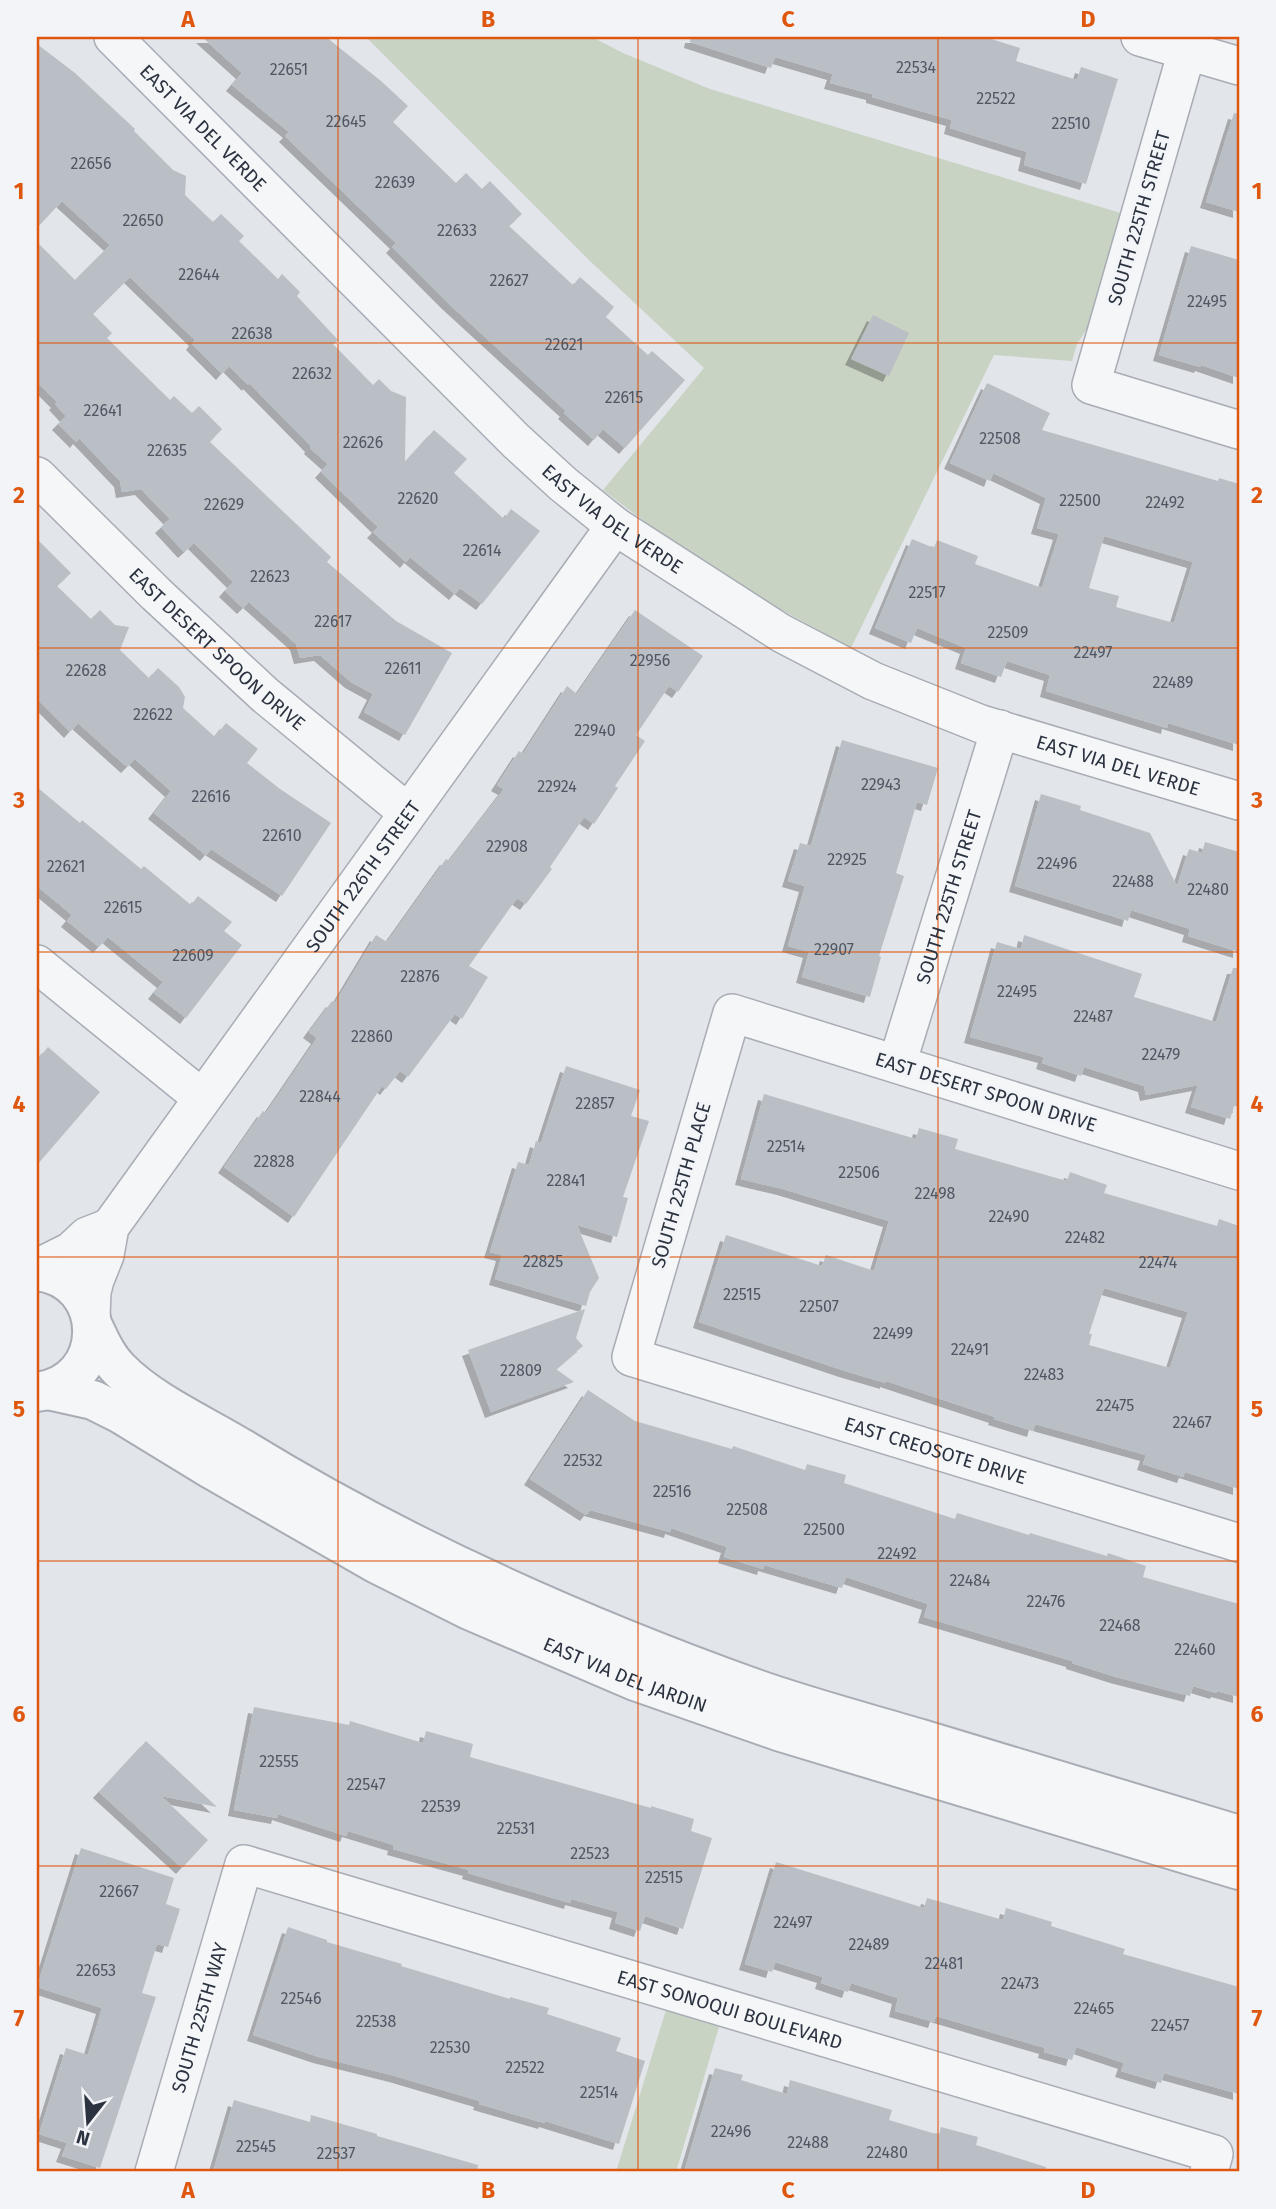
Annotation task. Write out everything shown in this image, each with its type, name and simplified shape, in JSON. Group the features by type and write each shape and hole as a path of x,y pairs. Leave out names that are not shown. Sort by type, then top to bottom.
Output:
{"street":[{"name":"EAST VIA DEL VERDE","path":"113,37 516,441 615,526 781,633 873,681 1000,729 1239,801"},
{"path":"1140,37 1239,66"},
{"name":"SOUTH 225TH STREET","path":"1187,51 1091,385 1239,430"},
{"name":"EAST DESERT SPOON DRIVE","path":"37,476 156,594 265,695 407,812"},
{"name":"SOUTH 226TH STREET","path":"92,1322 92,1292 106,1255 110,1227 615,526"},
{"name":"SOUTH 225TH STREET","path":"897,1064 1000,729"},
{"path":"37,964 202,1098"},
{"name":"EAST DESERT SPOON DRIVE","path":"732,1013 1239,1171"},
{"name":"SOUTH 225TH PLACE","path":"631,1357 732,1013"},
{"name":"SOUTH 226TH STREET","path":"37,1270 71,1251 87,1236 110,1227"},
{"name":"EAST VIA DEL JARDIN","path":"37,1270 69,1283 87,1304 105,1351 119,1369 140,1387 374,1524 444,1560 608,1633 760,1690 1239,1835"},
{"path":"42,1391 64,1384 77,1373 92,1343 92,1322"},
{"name":"EAST CREOSOTE DRIVE","path":"631,1357 1239,1543"},
{"name":"EAST VIA DEL JARDIN","path":"42,1391 93,1400 377,1564 480,1615 635,1681 781,1732 1239,1871"},
{"name":"EAST SONOQUI BOULEVARD","path":"244,1864 1212,2163"},
{"name":"SOUTH 225TH WAY","path":"154,2172 244,1864"}],"green space":[{"path":"366,37 592,37 623,53 710,89 1124,214 1092,321 1077,344 1072,361 994,355 851,648 751,593 665,537 603,490 704,368 591,262"},
{"path":"666,2010 719,2027 676,2172 616,2172"}],"building":[{"path":"202,37 326,37 408,106 393,122 456,183 466,173 482,189 490,181 522,214 509,226 573,285 580,277 614,307 606,317 648,355 652,351 685,380 625,448 603,429 594,440 392,247 396,243 285,136 289,132 232,85 242,73"},
{"path":"691,37 985,37 1020,48 1016,61 1077,80 1081,67 1118,79 1086,184 1024,165 1027,152 950,128 952,120 830,83 833,74 775,57 771,68 690,42"},
{"path":"37,44 75,73 135,129 173,170 186,176 185,195 213,222 221,214 244,236 239,241 278,279 282,274 300,292 297,296 338,340 333,344 373,385 379,379 391,391 406,397 405,462 434,430 467,459 454,473 504,519 511,509 540,531 482,604 460,588 455,594 410,557 406,562 373,532 378,527 321,472 328,464 310,448 311,446 229,366 222,374 192,344 195,340 130,277 93,314 112,333 107,338 170,400 174,396 192,413 199,406 222,429 210,442 331,557 327,562 396,621 452,653 405,735 364,712 373,694 351,682 320,655 300,658 296,644 249,602 243,608 225,591 233,582 194,543 184,552 161,527 170,519 141,489 122,492 120,481 79,438 76,442 58,424 66,416 55,404 57,402 37,382 37,242 75,280 110,245 62,201 37,228"},
{"path":"1234,113 1239,114 1239,212 1206,202"},
{"path":"1191,246 1239,260 1239,378 1159,355"},
{"path":"873,315 909,333 889,376 851,359"},
{"path":"987,383 1050,413 1042,430 1218,481 1219,478 1239,484 1239,745 1168,723 1167,728 1046,691 1050,675 1007,661 1001,677 961,663 966,648 917,628 911,643 875,628 912,539 934,548 937,540 978,556 975,564 1042,588 1059,534 1037,528 1046,498 993,473 990,481 950,463","holes":["1104,536 1193,562 1174,623 1116,607 1119,596 1089,588"]},
{"path":"37,539 71,573 57,586 91,619 100,610 115,625 129,627 120,650 149,678 158,668 179,687 185,697 183,708 215,737 226,723 258,749 247,763 331,823 282,896 211,849 206,855 154,813 171,791 135,759 127,767 78,723 70,732 37,699"},
{"path":"635,610 703,656 678,692 669,686 636,735 645,741 594,824 584,817 550,867 552,869 526,904 517,898 469,966 488,977 462,1019 455,1014 408,1077 400,1071 386,1089 382,1086 294,1217 224,1167 263,1111 266,1113 317,1038 309,1032 332,1001 335,1003 376,935 387,942 446,859 449,861 504,789 497,785 519,751 523,754 567,686 577,694"},
{"path":"842,740 938,768 927,805 917,802 896,873 904,876 879,956 881,957 870,997 802,977 809,952 788,946 805,886 788,881 800,843 811,846"},
{"path":"37,787 80,823 82,820 141,869 144,866 191,905 198,896 232,922 224,931 242,945 186,1018 154,993 163,982 108,937 99,947 67,921 72,915 37,886"},
{"path":"1041,794 1081,806 1080,810 1150,833 1177,886 1189,849 1202,853 1205,842 1239,852 1239,952 1188,936 1190,929 1131,910 1128,921 1015,886"},
{"path":"1024,935 1142,974 1134,997 1216,1022 1233,968 1239,968 1239,1107 1234,1106 1230,1119 1191,1107 1198,1085 1146,1095 1144,1086 1084,1067 1081,1076 1042,1063 1044,1057 970,1037 997,942 1021,949"},
{"path":"48,1047 100,1092 37,1165 37,1060"},
{"path":"566,1066 640,1090 631,1116 649,1121 623,1197 628,1198 617,1237 577,1225 599,1278 590,1292 586,1306 495,1279 502,1255 490,1252 518,1162 529,1165 536,1141 541,1143"},
{"path":"764,1094 916,1139 919,1128 958,1139 955,1149 1067,1181 1070,1172 1107,1185 1104,1193 1217,1226 1219,1219 1239,1226 1239,1489 1185,1472 1183,1477 1143,1464 1146,1455 1035,1424 1033,1431 994,1419 995,1417 886,1381 845,1371 699,1322 726,1235 822,1266 826,1255 874,1271 889,1221 741,1179","holes":["1104,1288 1188,1312 1170,1368 1089,1345 1092,1334 1089,1334"]},
{"path":"585,1309 576,1338 583,1346 556,1369 574,1382 491,1412 468,1350"},
{"path":"588,1390 635,1421 732,1449 733,1446 805,1470 807,1464 846,1475 844,1483 955,1519 957,1513 1107,1556 1108,1553 1146,1566 1143,1577 1239,1604 1239,1697 1193,1686 1190,1696 1116,1677 1072,1661 924,1617 928,1604 846,1577 842,1588 764,1565 763,1569 724,1557 727,1547 671,1528 670,1532 590,1510 586,1515 530,1479"},
{"path":"254,1707 349,1725 350,1721 423,1743 426,1731 473,1744 470,1757 694,1819 691,1831 712,1838 683,1929 645,1916 640,1931 615,1923 618,1912 571,1899 570,1903 468,1873 469,1870 393,1849 394,1845 348,1831 346,1836 278,1814 277,1818 234,1810"},
{"path":"146,1741 217,1807 161,1796 208,1840 182,1868 99,1792"},
{"path":"81,1848 174,1878 166,1904 180,1909 168,1947 157,1944 142,1993 156,1997 100,2168 62,2156 67,2143 39,2134 66,2048 88,2055 102,2008 37,1987"},
{"path":"776,1862 924,1908 927,1898 1003,1920 1006,1908 1052,1922 1051,1926 1125,1949 1123,1954 1239,1987 1239,2094 1164,2073 1161,2083 1121,2071 1124,2063 1076,2047 1072,2060 1044,2052 1045,2048 936,2016 934,2022 895,2011 898,1998 851,1983 848,1992 821,1983 823,1977 775,1962 772,1972 745,1964"},
{"path":"288,1927 327,1942 402,1964 401,1966 549,2008 547,2014 621,2038 616,2051 645,2061 619,2144 479,2104 480,2101 395,2076 319,2057 253,2035"},
{"path":"715,2068 743,2075 741,2080 787,2094 790,2080 892,2110 889,2120 939,2135 941,2127 978,2137 976,2145 1046,2167 1045,2172 684,2172"},
{"path":"234,2100 310,2122 311,2115 377,2134 478,2165 477,2172 213,2172"}]}
